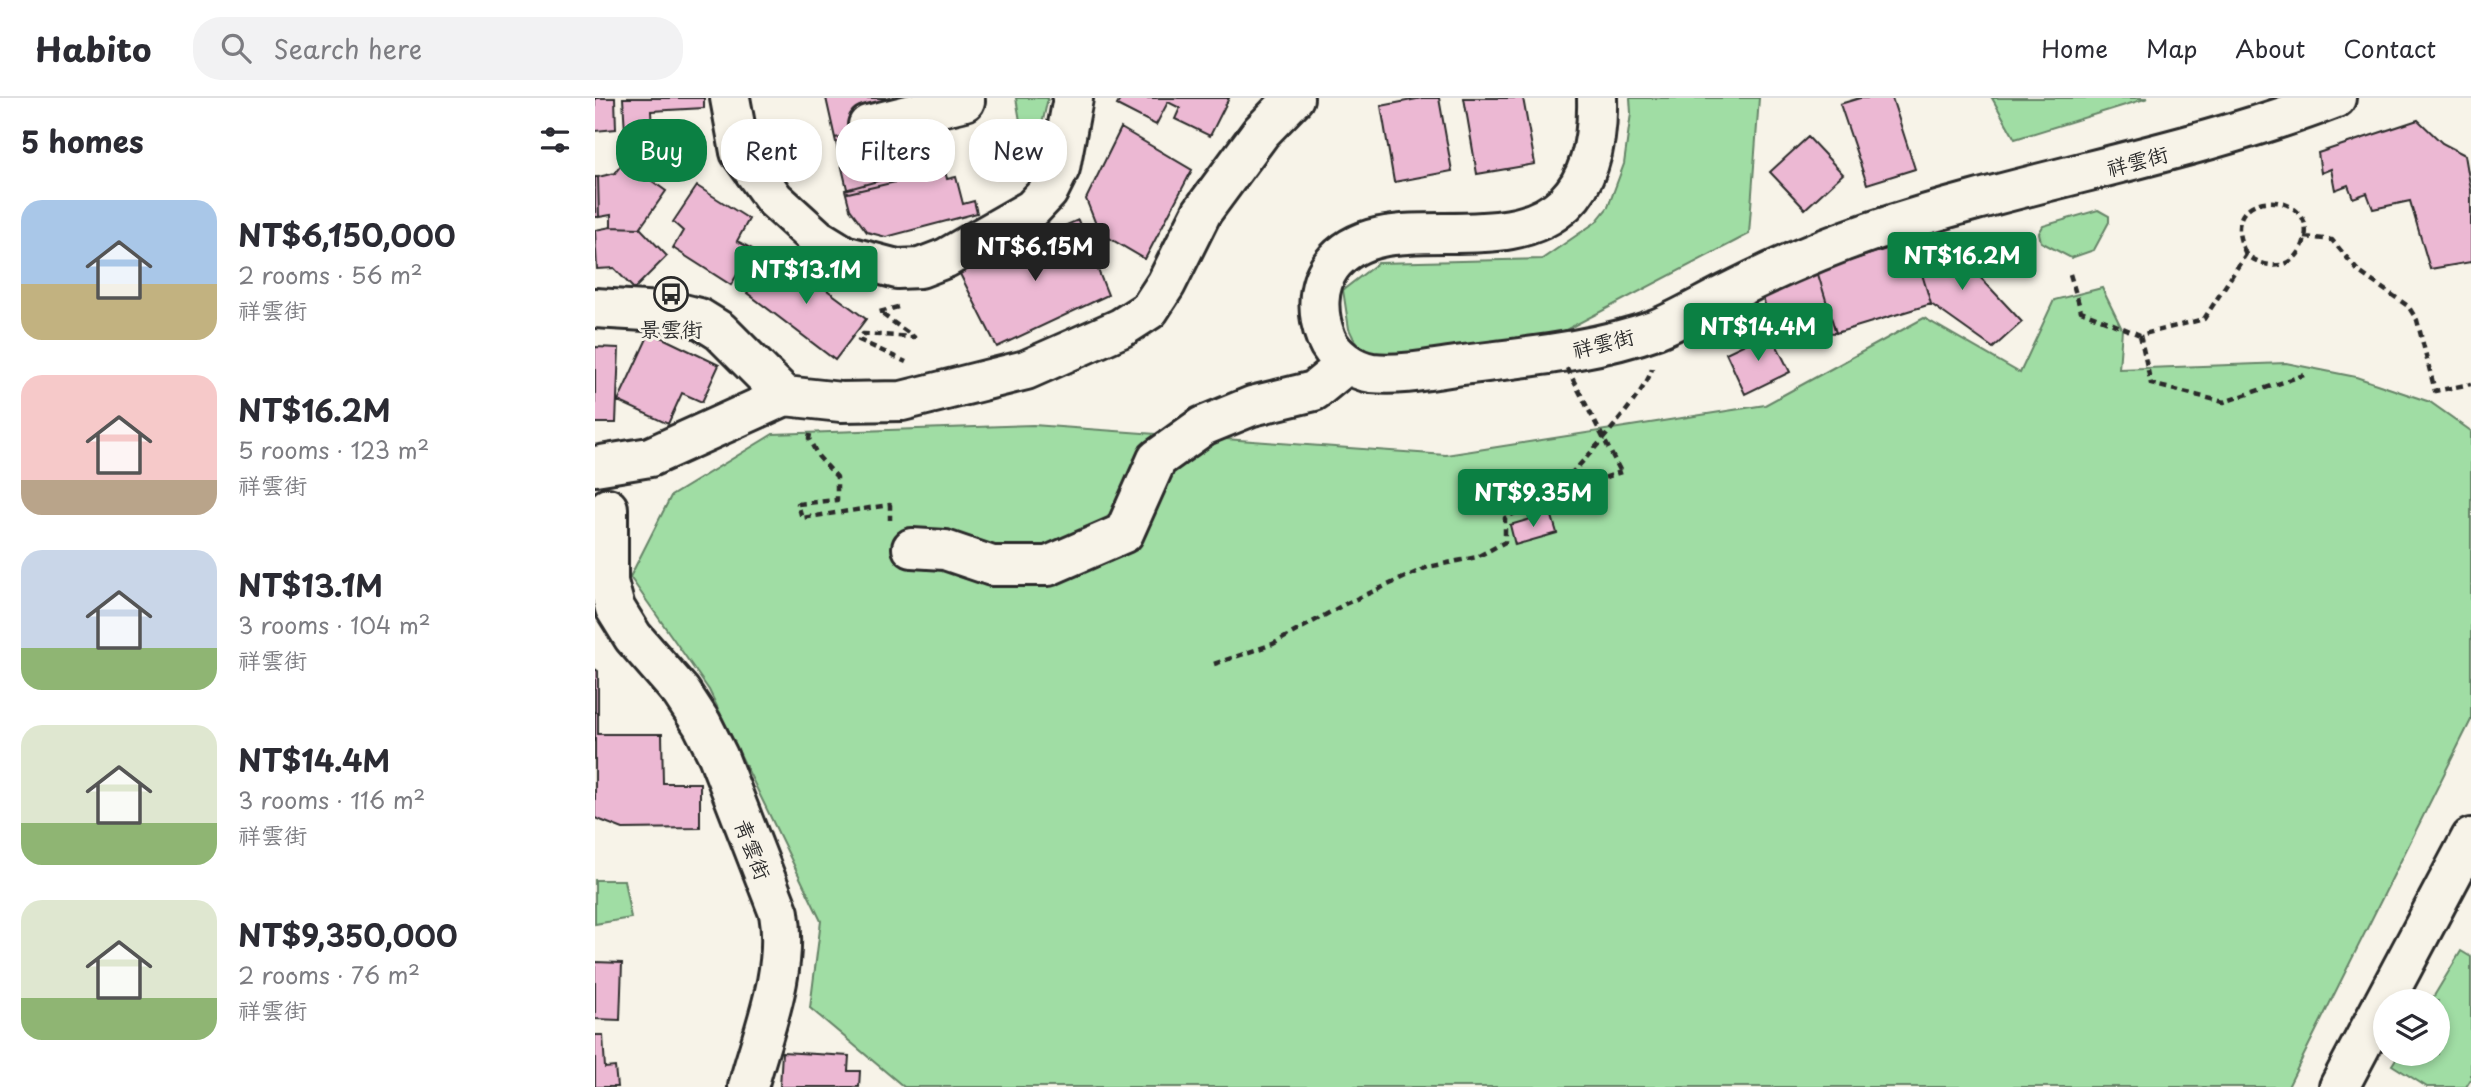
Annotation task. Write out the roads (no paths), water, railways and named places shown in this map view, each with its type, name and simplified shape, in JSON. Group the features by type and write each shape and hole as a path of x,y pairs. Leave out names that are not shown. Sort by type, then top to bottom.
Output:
{"street":[{"path":"730,98 740,152 774,199 818,239 844,255 897,269 920,268 946,258 1032,209 1048,192 1060,168 1073,98"},
{"path":"892,119 965,101 964,98"},
{"path":"595,466 650,457 785,396 841,402 902,401 1026,370 1121,328 1149,310 1166,284 1202,212 1261,132 1294,98"},
{"path":"912,548 945,550 992,566 1048,566 1124,533 1157,459 1203,426 1252,406 1314,391 1347,363 1330,349 1318,310 1322,286 1331,266 1348,251 1390,236 1479,235 1528,227 1552,216 1569,199 1587,169 1598,123 1598,98"},
{"name":"祥雲街","path":"1347,363 1369,372 1399,373 1559,352 1656,329 1782,266 1867,233 1930,213 2166,153 2336,98"},
{"path":"595,308 679,313 699,318 720,331 785,396"},
{"name":"青雲街","path":"650,457 601,516 608,582 614,608 633,636 681,692 702,724 718,755 779,913 783,940 780,969 748,1087"},
{"path":"595,631 633,636"},
{"path":"2339,1087 2471,838"}],"place":[{"name":"景雲街","path":"671,294"}]}
